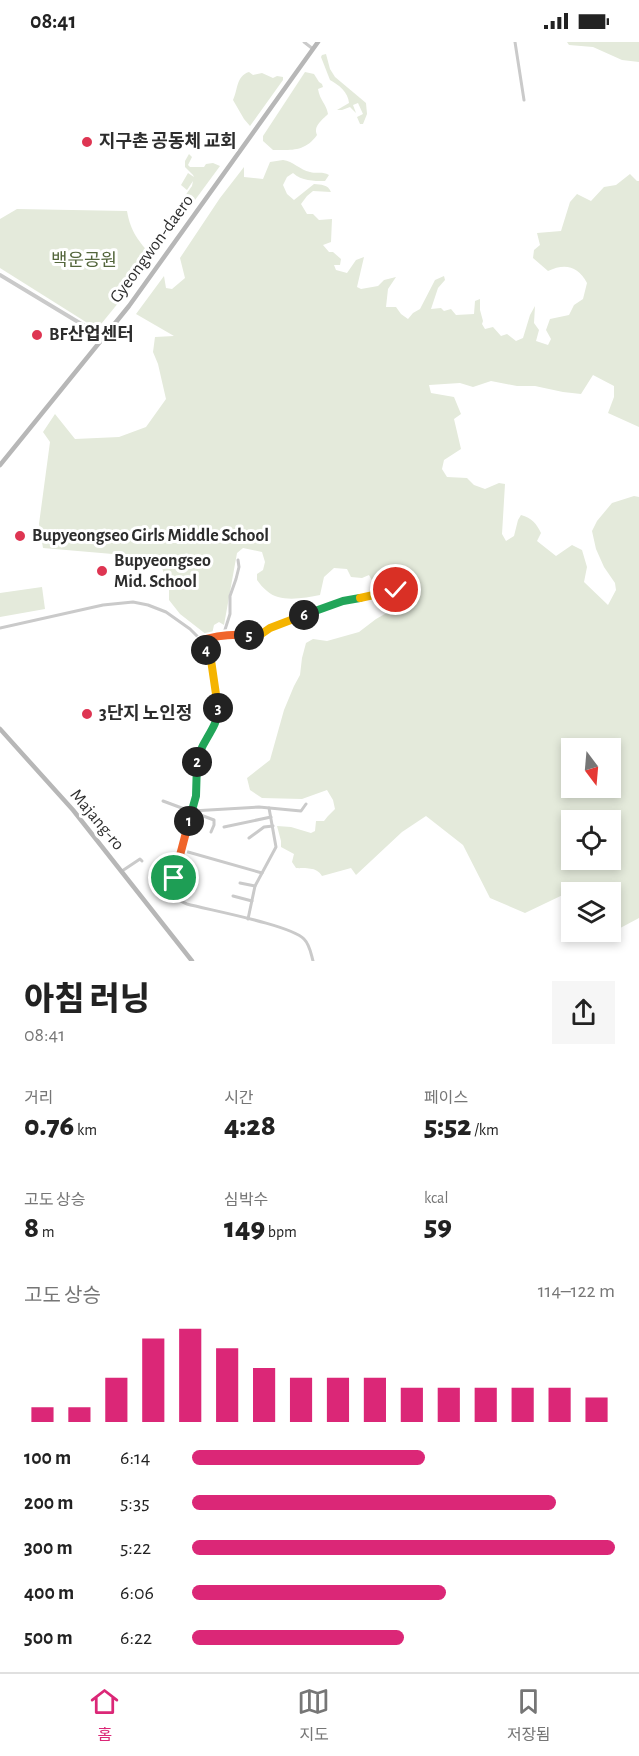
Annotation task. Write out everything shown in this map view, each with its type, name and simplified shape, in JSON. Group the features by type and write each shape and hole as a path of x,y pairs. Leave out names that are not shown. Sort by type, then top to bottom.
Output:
{"main road":[{"name":"Gyeongwon-daero","path":"0,465 135,297 318,42"},
{"name":"Majang-ro","path":"0,729 72,810 192,961"}],"street":[{"path":"304,42 313,49"},
{"path":"515,42 524,100"},
{"path":"0,275 103,337"},
{"path":"223,636 230,614 230,596 239,567 238,560"},
{"path":"201,641 207,638 241,634 260,635 270,628 332,605 396,590"},
{"path":"0,628 103,605 133,602 166,612 190,629 201,641 211,660 219,713 197,759 196,796 173,883 174,891 177,899 187,904 248,919 303,937 309,945 313,961"},
{"path":"164,801 192,811 218,811 232,807 301,811 306,804"},
{"path":"248,919 255,886 276,847 269,808"},
{"path":"192,811 194,814 214,820 211,832"},
{"path":"224,827 271,817"},
{"path":"249,838 264,827 273,826"},
{"path":"182,850 262,873"},
{"path":"122,871 142,861"},
{"path":"240,883 255,886"},
{"path":"233,897 252,901"}],"green space":[{"path":"567,42 639,42 639,62 622,60 593,47 569,45"},
{"path":"326,54 335,77 366,103 367,114 363,124 360,124 357,117 363,114 358,103 353,105 356,113 350,107 337,110 349,103 347,95 330,80 321,57"},
{"path":"249,72 253,75 262,73 273,78 283,77 250,126 233,100 240,80"},
{"path":"305,72 314,74 322,84 323,87 318,89 328,114 317,126 317,135 308,145 297,149 273,150 263,141 263,136"},
{"path":"189,154 192,157 188,165 190,167 204,167 206,164 213,163 220,166 170,234 166,230 170,225 172,226 170,224 183,207 182,200 192,186 193,181 187,190 181,185 188,173 194,177 185,167"},
{"path":"283,160 306,171 329,175 325,181 316,181 304,179 293,173 287,177 283,185 287,194 294,200 314,184 324,185 330,189 331,192 313,191 301,204 307,214 313,214 319,220 332,219 331,242 323,245 329,252 333,252 341,259 340,265 334,265 336,270 347,273 356,260 364,257 357,287 361,289 378,286 384,280 396,277 388,289 386,307 396,307 408,319 420,309 435,280 444,276 445,280 438,288 431,309 441,308 444,311 451,309 456,315 474,314 475,301 480,299 482,324 485,329 493,327 501,336 507,334 516,341 523,338 535,306 534,323 539,330 536,341 548,345 551,339 546,330 550,319 569,315 574,305 583,299 587,283 575,270 560,267 548,271 533,258 534,250 540,245 537,233 561,231 570,202 577,194 591,201 604,187 616,185 630,174 639,181 639,427 608,413 614,397 614,386 593,375 581,394 491,381 473,387 460,383 429,385 431,393 454,397 461,414 454,419 461,449 444,460 442,469 447,477 467,478 474,485 485,489 499,483 505,484 502,534 506,541 514,536 521,515 531,519 541,533 537,541 556,556 572,545 582,550 587,567 584,582 608,605 616,590 615,583 596,549 592,531 612,503 634,496 639,497 639,918 621,928 621,882 561,882 561,896 525,913 490,898 463,845 426,816 402,832 356,875 351,868 322,876 314,869 296,868 292,862 294,854 281,847 277,826 291,827 311,833 315,831 316,821 324,821 335,809 333,800 327,790 302,799 262,798 250,790 247,778 270,760 284,710 300,675 306,643 313,639 327,641 359,632 392,610 393,602 376,588 369,575 362,578 351,577 347,569 334,568 324,577 320,595 292,599 279,597 272,595 257,580 257,574 263,570 265,562 262,552 243,548 237,553 224,625 219,622 214,625 212,634 207,635 180,614 169,600 169,590 159,558 43,548 39,524 50,442 43,432 55,414 75,439 119,437 146,427 166,399 153,352 155,337 174,336 136,314 164,276 166,288 172,289 185,278 180,258 244,167 244,177 263,179 270,162"},
{"name":"백운공원","path":"17,209 127,211 134,232 154,259 97,329 0,268 0,219"},
{"path":"42,587 45,609 0,617 0,593"}],"place":[{"name":"지구촌 공동체 교회","path":"87,142"},
{"name":"BF산업센터","path":"37,335"},
{"name":"Bupyeongseo Girls Middle School","path":"20,536"},
{"name":"Bupyeongseo Mid. School","path":"102,571"},
{"name":"3단지 노인정","path":"87,714"}],"route":[{"path":"174,878 196,796 199,751 219,713 211,660 201,641 221,636 260,635 270,628 320,608 396,590"}]}
